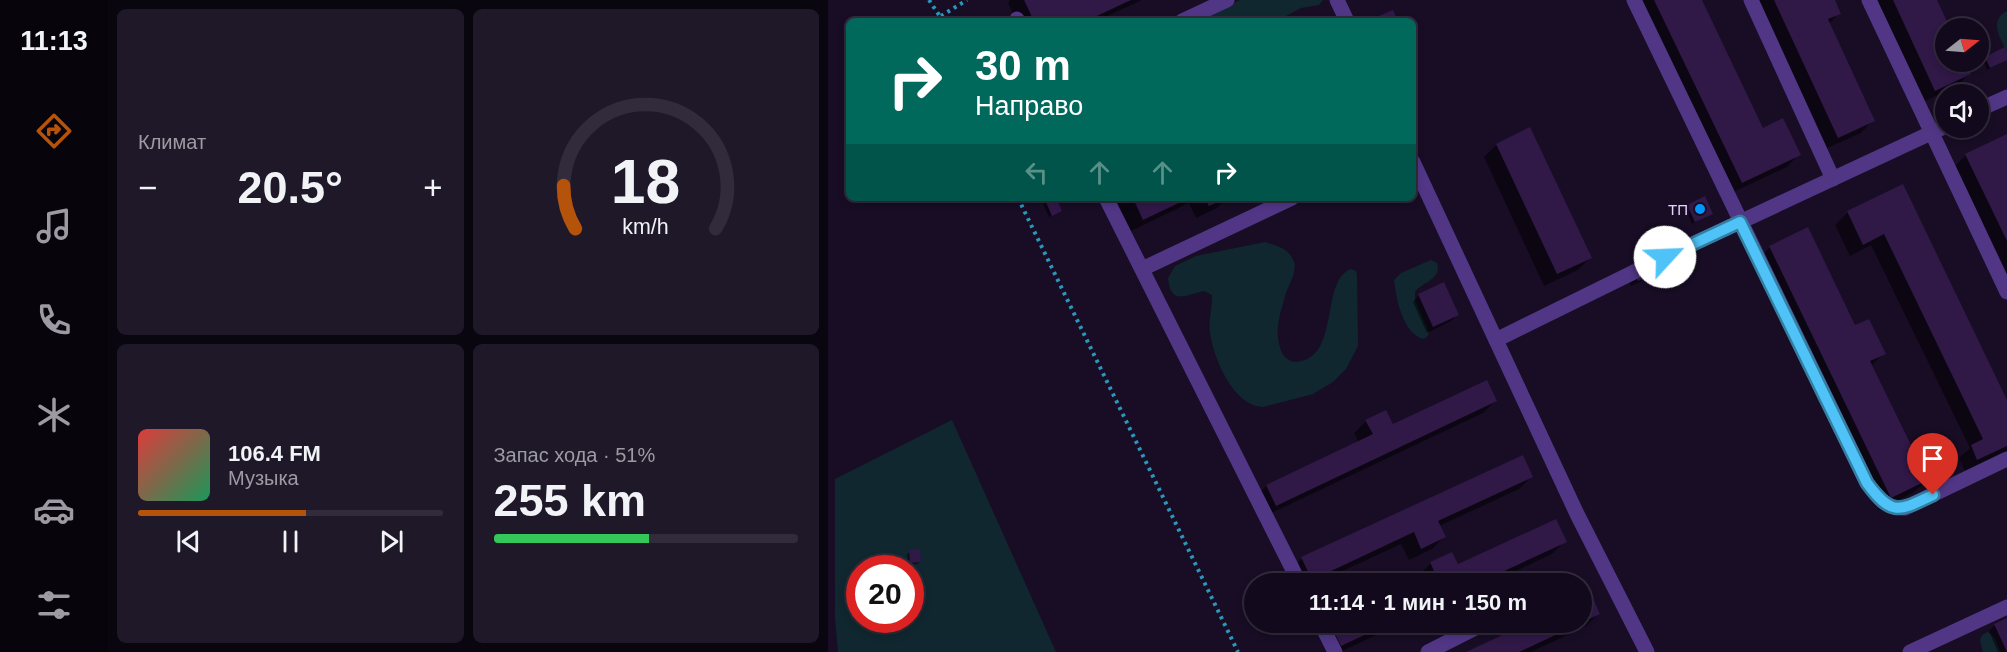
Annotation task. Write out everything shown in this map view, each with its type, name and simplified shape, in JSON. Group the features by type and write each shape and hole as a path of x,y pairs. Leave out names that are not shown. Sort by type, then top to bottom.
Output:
{"lane":[{"path":"1188,18 1227,0"},
{"path":"1337,0 1346,18"},
{"path":"1634,0 1867,483 1877,497 1887,505 1905,508 2007,459"},
{"path":"1750,0 1833,178"},
{"path":"1869,0 2007,292"},
{"path":"1989,105 2007,97"},
{"path":"1665,257 1935,131"},
{"path":"1416,168 1577,514 1647,652"},
{"path":"1108,201 1294,573"},
{"path":"1142,269 1286,201"},
{"path":"1496,340 1634,272"},
{"path":"1910,652 2007,607"},
{"path":"1326,633 1335,652"},
{"path":"1428,652 1465,633"}],"path":[{"path":"929,0 942,18 966,0"},
{"path":"1019,201 1238,652"}],"shaded area":[{"path":"1240,0 1323,0 1319,5 1301,8 1283,18 1202,18"},
{"path":"2007,12 2007,52 1997,26 2000,16"},
{"path":"1265,242 1286,251 1292,257 1295,266 1280,313 1278,327 1278,340 1285,357 1298,362 1315,353 1322,342 1336,286 1342,275 1351,269 1356,271 1357,275 1358,346 1346,369 1333,382 1313,394 1263,407 1252,405 1242,398 1226,378 1220,366 1210,332 1212,295 1204,291 1185,296 1176,295 1172,292 1168,278 1175,266 1196,256"},
{"path":"1431,260 1437,263 1437,273 1415,292 1415,300 1429,333 1423,339 1416,336 1406,323 1399,305 1394,280 1401,273"},
{"path":"952,420 1056,652 838,652 835,619 835,479"},
{"path":"1988,632 1994,637 2001,652 1983,652 1980,640 1982,635"}],"building":[{"path":"1024,0 1131,0 1092,18 1033,18"},
{"path":"1654,0 1702,0 1763,128 1783,118 1801,155 1742,183"},
{"path":"1774,0 1835,0 1841,14 1828,19 1875,121 1838,138"},
{"path":"1893,0 1937,0 1945,18 1935,18 1935,72 1970,72 1971,74 1950,84 1935,84 1935,91"},
{"path":"1393,10 1397,18 1374,18"},
{"path":"2005,47 2007,60 1990,68 1989,55"},
{"path":"1530,127 1592,258 1557,274 1496,144"},
{"path":"2007,134 2007,241 1965,154"},
{"path":"1903,184 2007,400 2007,446 1977,460 1971,445 1983,439 1884,234 1863,245 1847,211"},
{"name":"ТП","path":"1705,196 1713,214 1695,222 1687,205"},
{"path":"1045,201 1057,201 1062,211 1052,216"},
{"path":"1134,201 1183,201 1143,220"},
{"path":"1206,201 1220,201 1209,206"},
{"path":"1808,227 1855,325 1869,319 1886,354 1870,361 1928,480 1891,498 1769,246"},
{"path":"1661,250 1669,266 1638,281 1630,265"},
{"path":"1444,282 1459,315 1433,327 1418,294"},
{"path":"1487,380 1497,401 1276,506 1266,485 1373,434 1365,420 1386,410 1393,424"},
{"path":"1523,455 1533,477 1438,521 1446,537 1421,549 1414,532 1327,573 1309,573 1301,557"},
{"path":"1556,519 1567,542 1500,573 1435,573 1430,562 1452,552 1458,564"},
{"path":"920,549 920,555 909,555 909,550"},
{"path":"1592,596 1600,614 1592,618"},
{"path":"2007,618 2007,652 1994,624"},
{"path":"1335,633 1369,633 1341,646"},
{"path":"1507,633 1560,633 1519,652 1466,652"}],"tunnel":[{"path":"1634,272 1665,257"}],"place":[{"name":"ТП","path":"1700,209"}],"route":[{"path":"1665,257 1740,222 1867,483 1877,497 1887,505 1897,508 1905,508 1933,495"}]}
